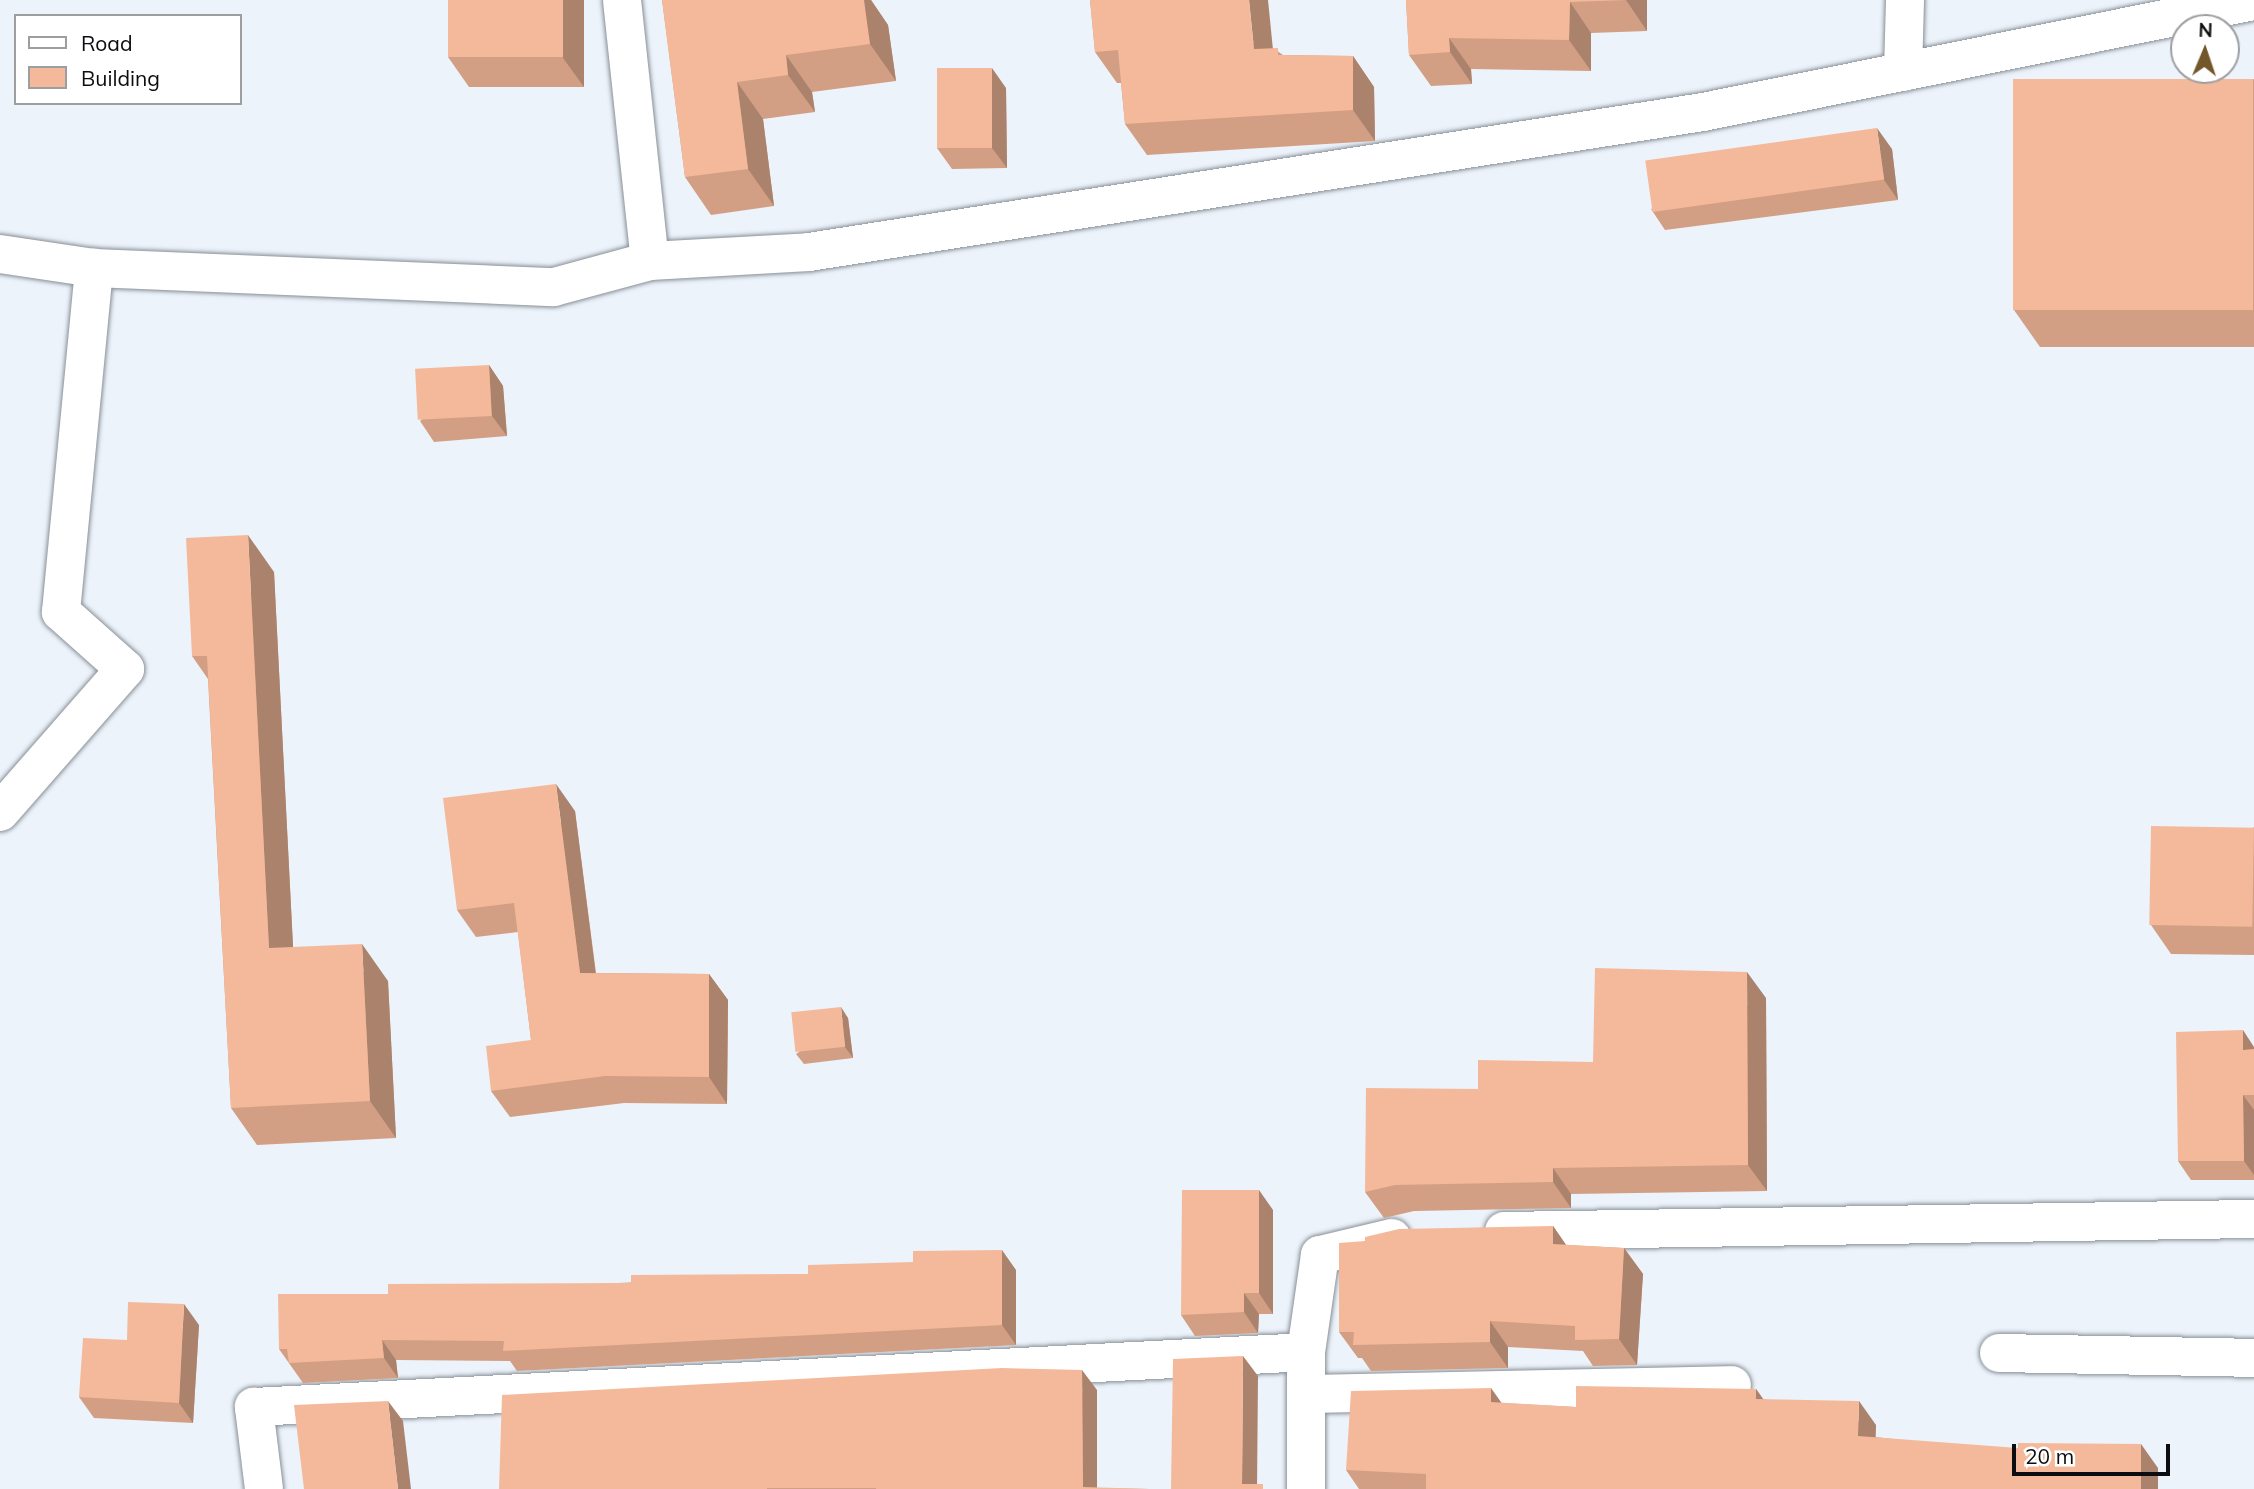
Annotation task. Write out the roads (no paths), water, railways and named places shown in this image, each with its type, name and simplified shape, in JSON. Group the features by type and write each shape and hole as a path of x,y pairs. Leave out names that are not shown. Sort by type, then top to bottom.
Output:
{"street":[{"path":"622,0 650,261"},
{"path":"1903,72 1905,0"},
{"path":"0,254 94,268 554,287 650,261 809,252 1703,113 2254,1"},
{"path":"0,812 125,669 61,612 94,268"},
{"path":"1469,1232 2254,1219"},
{"path":"1306,1489 1306,1352 1320,1255 1427,1232"},
{"path":"264,1489 254,1407 1306,1352"},
{"path":"1999,1353 2254,1358"},
{"path":"1306,1394 1732,1385"}]}
